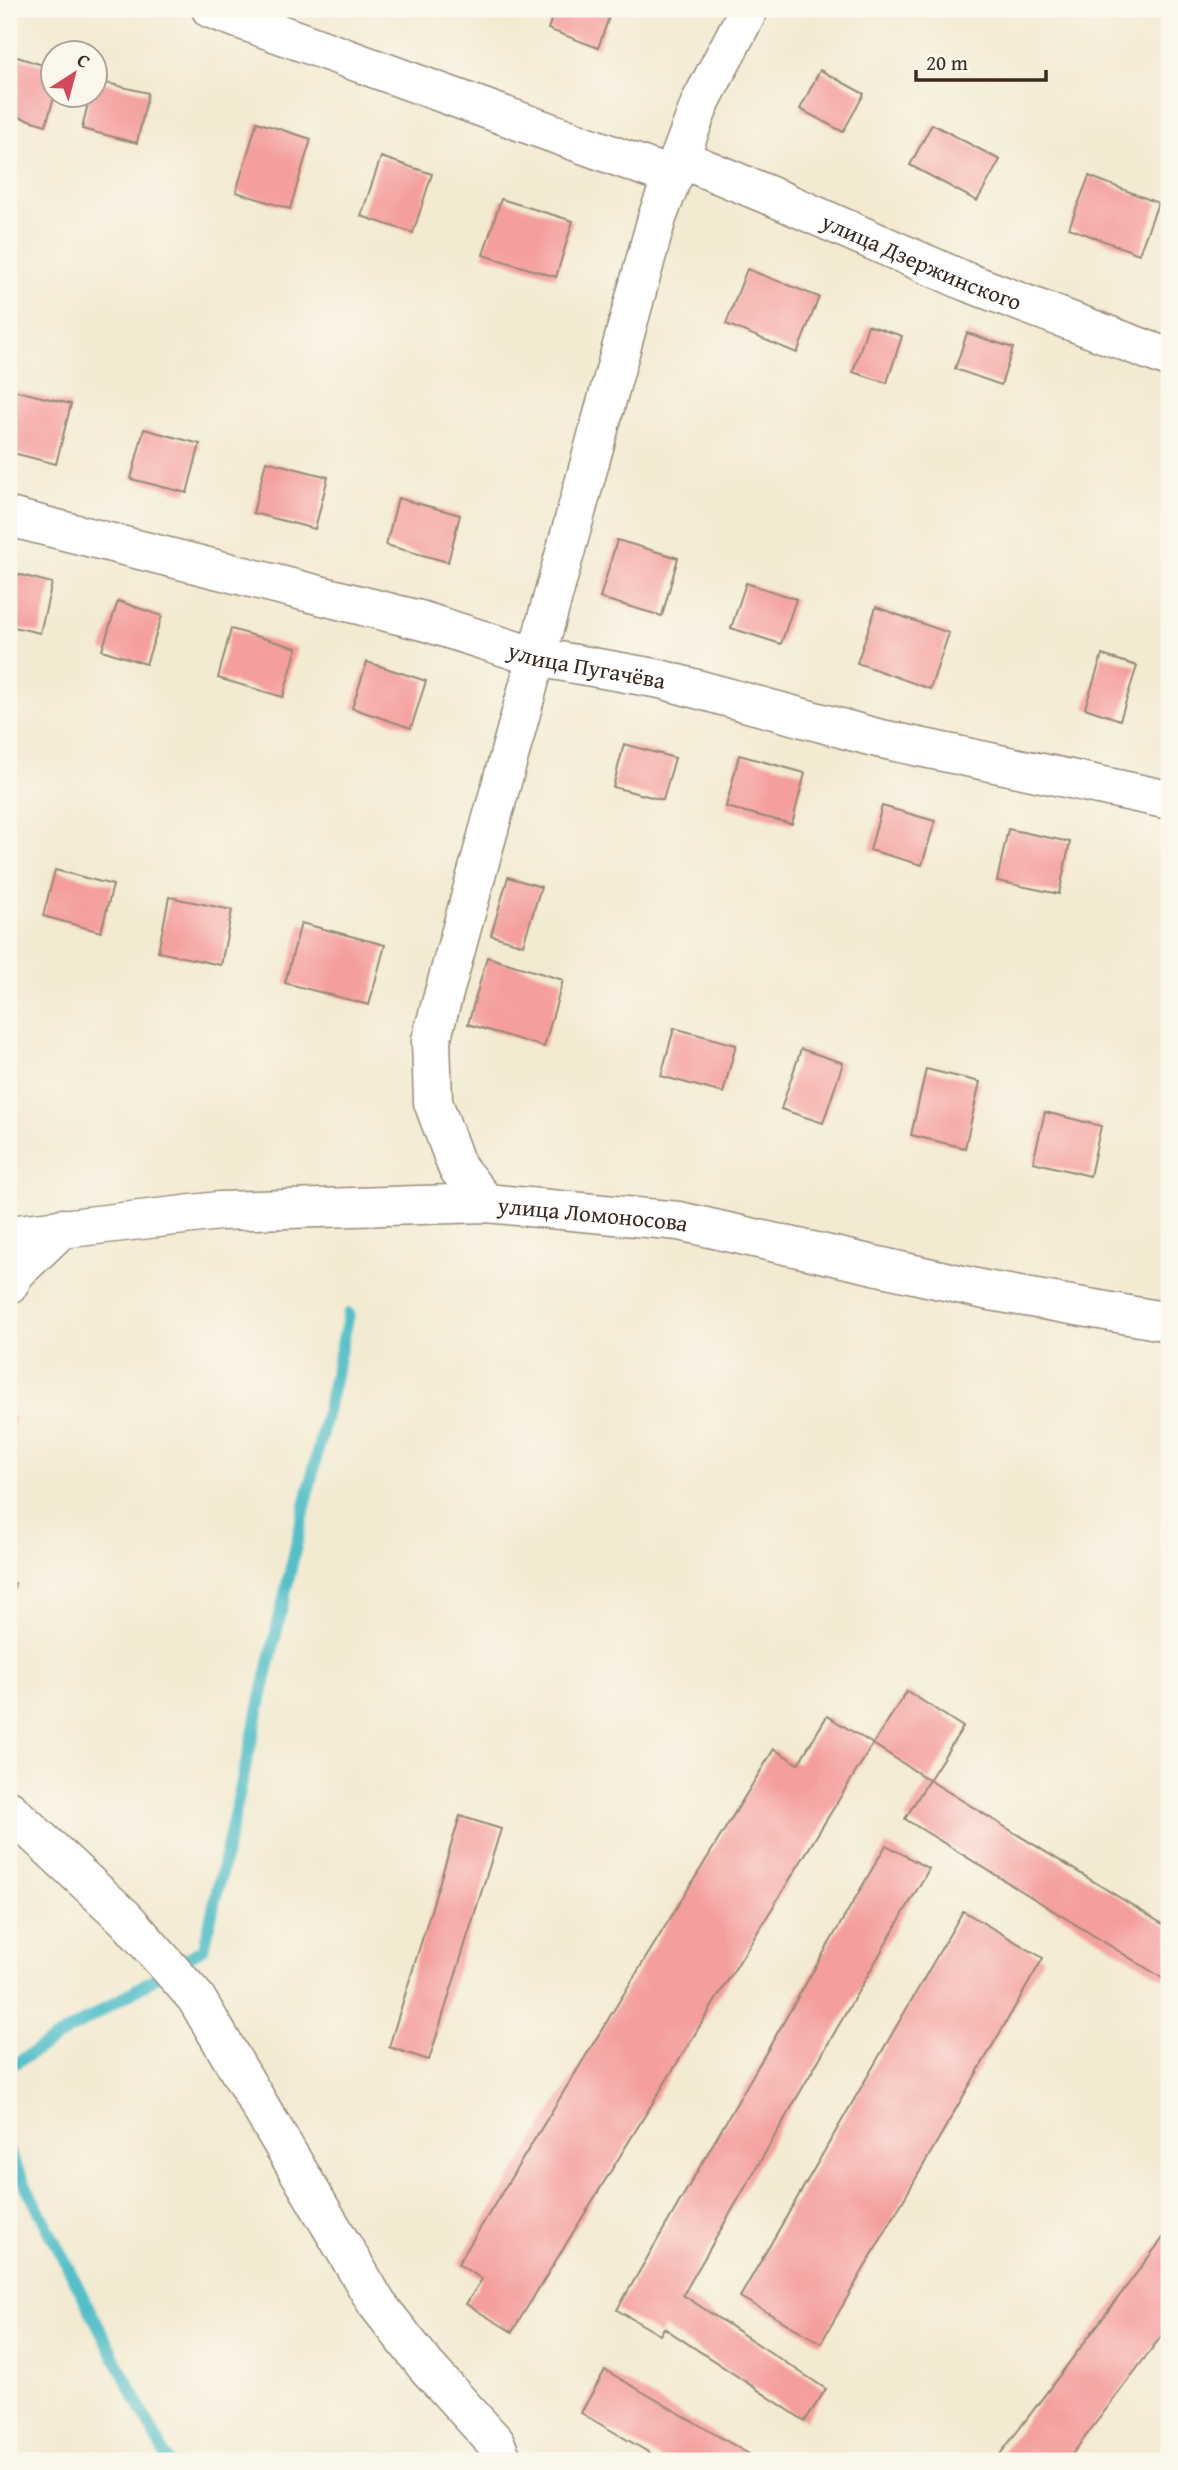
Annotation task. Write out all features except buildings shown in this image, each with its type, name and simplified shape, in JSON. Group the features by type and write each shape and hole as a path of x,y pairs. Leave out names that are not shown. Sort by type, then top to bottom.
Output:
{"street":[{"name":"улица Дзержинского","path":"211,9 676,168 778,199 967,282 1169,358"},
{"path":"486,1203 457,1167 433,1102 431,1040 657,218 701,101 749,9"},
{"name":"улица Пугачёва","path":"9,517 423,621 536,657 660,679 877,738 1169,800"},
{"name":"улица Ломоносова","path":"9,1235 219,1211 486,1203 679,1221 985,1290 1169,1322"},
{"path":"9,1284 16,1272 62,1227"},
{"path":"9,1810 126,1919 196,1998 377,2304 426,2366 495,2442 503,2461"}],"waterway":[{"path":"9,2067 204,1948 349,1314"},
{"path":"9,2153 168,2461"}]}
